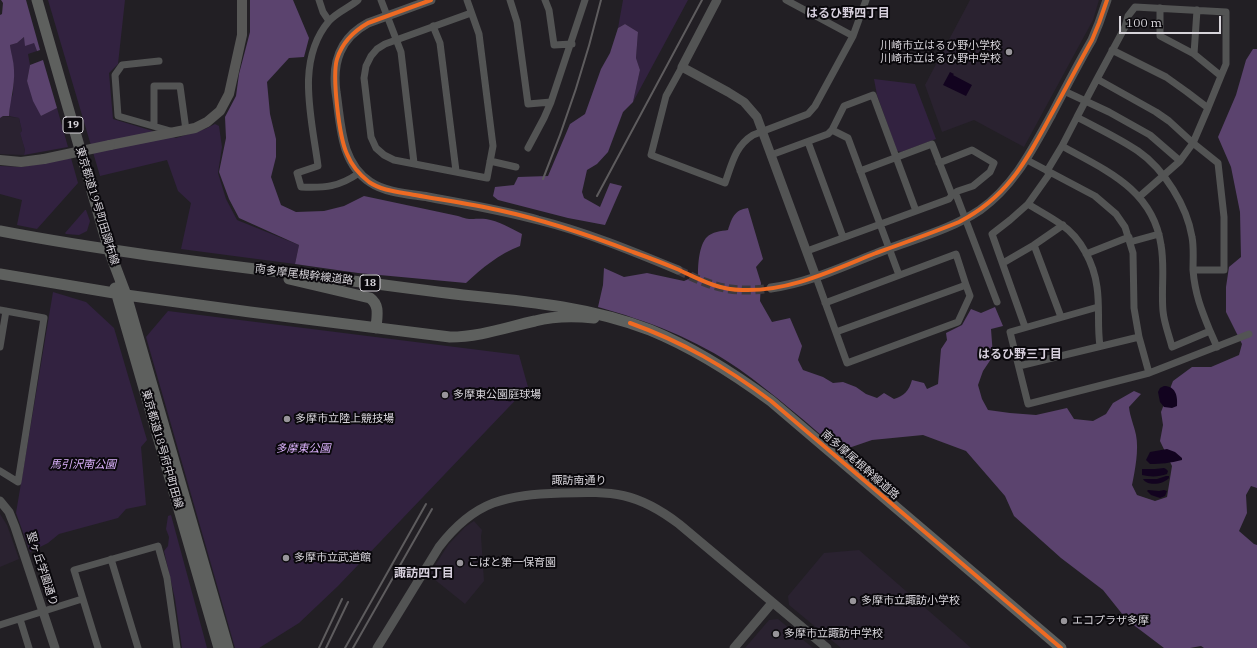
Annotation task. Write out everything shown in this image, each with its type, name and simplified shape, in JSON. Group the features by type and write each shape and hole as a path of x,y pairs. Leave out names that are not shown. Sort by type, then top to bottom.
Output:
{"main road":[{"name":"東京都道19号町田調布線","path":"37,0 121,294"},
{"path":"0,160 21,162 44,159 186,130 202,125 220,110 229,94 242,35 242,0"},
{"name":"南多摩尾根幹線道路","path":"0,231 109,250 552,304 630,323 678,342 722,366 753,388 812,435 1061,648"},
{"path":"252,268 308,284 370,298 376,304 378,309 376,328"},
{"name":"南多摩尾根幹線道路","path":"0,274 121,294 450,337 460,337 491,332 536,320 556,318 591,317 630,323"},
{"name":"東京都道18号府中町田線","path":"121,294 219,648"},
{"name":"東京都道18号府中町田線","path":"121,294 228,648"}],"street":[{"path":"319,0 323,12 329,21"},
{"path":"358,0 341,10 329,21 315,45 309,68 309,95 318,166 296,173 301,187 319,188 337,185 359,173"},
{"path":"381,0 401,52 414,163"},
{"path":"467,0 479,34 493,146 487,178 394,160 384,155 376,148 371,137 364,78 366,66 371,56 377,49 385,44 471,13"},
{"path":"510,0 517,22 528,104 551,102"},
{"path":"546,0 549,10 554,45 572,44"},
{"path":"528,148 551,102 586,0"},
{"path":"717,0 666,96 651,155 725,183 739,147 746,140 808,114 815,106 853,36 866,0"},
{"path":"786,0 853,36"},
{"path":"770,288 786,286 816,277 946,227 980,210 996,198 1010,183 1027,160 1092,40 1107,0"},
{"path":"427,1 363,26 350,36 343,46 338,58 335,70 335,81 343,142 347,154 359,173 370,182 389,190 497,210 538,220 585,234 678,270"},
{"path":"1025,327 992,234 1028,204 1048,172 1125,27 1128,16 1136,4 1160,8 1226,12 1226,64 1193,143 1180,161 1139,197"},
{"path":"1160,8 1160,36 1194,54 1221,76"},
{"path":"1194,54 1197,10"},
{"path":"433,26 440,43 456,171"},
{"path":"1112,50 1166,78 1208,108"},
{"path":"159,61 122,66 115,75 118,116 174,132"},
{"path":"682,67 744,102 757,117 807,251 825,303 847,363 958,322 970,296 956,254 825,303"},
{"path":"1097,79 1156,112 1169,121 1218,163 1224,217 1224,270 1193,270"},
{"path":"154,126 154,86 180,86 186,130"},
{"path":"1064,91 1109,112 1150,135 1180,161"},
{"path":"771,155 828,134 832,130 844,106 873,95 916,211"},
{"path":"1077,118 1139,152 1164,176 1178,197 1192,237 1193,270 1197,298 1217,347"},
{"path":"832,130 848,138 888,249 899,275"},
{"path":"808,142 843,237"},
{"path":"860,171 932,144 953,195 957,197 966,218 997,302"},
{"path":"1062,146 1114,174 1139,197 1149,211 1159,234 1162,253 1163,312 1172,347 1210,331"},
{"path":"807,251 949,199 958,191 973,186 990,172 994,163 972,150 939,163"},
{"path":"1027,160 1095,196 1116,214 1125,228 1133,253 1134,308 1139,337 1149,373"},
{"path":"490,161 516,167"},
{"path":"1028,204 1063,225 1077,240 1094,269 1097,288 1100,346"},
{"path":"1003,263 1034,245 1063,225"},
{"path":"1086,254 1130,240 1159,234"},
{"path":"1034,245 1061,317"},
{"path":"836,332 966,285"},
{"path":"1098,307 1010,332 1028,404 1149,373 1249,334"},
{"path":"0,346 3,311 44,318 18,482 0,471"},
{"path":"1019,366 1139,337"},
{"name":"諏訪南通り","path":"376,648 447,536 461,522 472,514 488,505 515,496 594,492 612,493 638,499 658,509 827,648"},
{"name":"聖ヶ丘学園通り","path":"0,501 9,512 14,523 55,648"},
{"path":"98,648 74,570 158,546 167,578 177,648"},
{"path":"111,560 138,648"},
{"path":"0,626 82,598"},
{"path":"734,648 772,603"},
{"path":"20,619 29,648"}],"shaded area":[{"path":"1,0 26,0 40,50 37,51 34,43 25,46 24,37 17,43 10,45 14,67 13,88 9,116 3,116 0,118 0,15 2,14 3,3"},
{"path":"250,0 293,0 309,38 304,57 289,58 267,82 270,114 276,139 276,157 271,177 281,205 296,212 324,211 344,206 364,196 466,218 495,221 522,234 520,246 512,249 491,262 466,283 358,273 295,264 299,245 239,218 229,199 219,172 226,138 225,117 236,96 239,74 250,32"},
{"name":"川崎市立はるひ野小学校 川崎市立はるひ野中学校","path":"970,0 1099,0 1093,20 1024,147 974,120 942,132 925,85"},
{"path":"625,24 638,32 636,58 640,70 633,102 623,112 608,152 597,164 587,170 582,192 584,198 600,207 610,183 622,186 605,225 568,218 498,200 493,196 495,187 514,185 518,177 548,176 570,124 585,114 601,69 610,53 618,28"},
{"path":"1253,49 1257,49 1257,488 1251,486 1246,495 1247,513 1239,531 1257,545 1257,648 1204,648 1201,646 1190,648 1164,648 1127,620 1103,590 1061,558 1014,516 1005,496 966,451 923,435 872,440 840,451 765,388 723,358 671,332 635,318 598,307 603,285 604,268 624,277 647,273 684,281 698,275 699,260 704,240 709,235 728,230 734,215 743,209 748,208 763,259 756,267 761,283 760,301 772,322 790,318 802,346 798,360 803,370 823,377 833,383 843,382 877,398 884,393 894,399 901,396 908,390 912,380 924,383 927,389 938,384 941,349 947,340 946,333 962,325 971,309 981,313 995,307 1003,326 991,329 993,356 983,371 978,385 982,399 988,410 1036,415 1067,408 1074,419 1093,421 1106,414 1113,403 1134,391 1141,394 1129,407 1136,435 1137,447 1132,485 1137,495 1155,501 1167,497 1172,466 1160,441 1163,425 1161,412 1173,381 1192,367 1211,367 1239,355 1242,344 1226,312 1226,287 1229,267 1241,257 1240,212 1231,167 1218,137 1236,95 1246,60"},
{"path":"43,60 57,108 41,116 33,101 27,81 30,65"},
{"path":"950,72 972,85 966,96 943,85"},
{"path":"3,116 19,118 22,131 20,133 25,150 24,155 0,154 0,118"},
{"path":"1168,386 1175,392 1177,406 1172,408 1164,407 1160,402 1158,392 1160,388"},
{"path":"1167,449 1175,452 1182,458 1182,460 1150,464 1146,460 1150,452"},
{"path":"1164,468 1168,471 1167,474 1161,476 1142,475 1142,469"},
{"path":"1169,476 1167,480 1156,484 1145,482 1143,479 1157,479"},
{"path":"1147,491 1167,491 1165,496 1160,498 1151,495"},
{"path":"0,514 7,525 19,559 0,567"},
{"name":"こばと第一保育園","path":"474,521 482,530 481,536 484,581 465,604 429,575 448,545 465,527"},
{"name":"多摩市立諏訪小学校","path":"859,550 971,648 841,648 789,605 788,596 824,553"},
{"name":"多摩市立諏訪中学校","path":"778,619 813,648 745,648 769,620"}],"green space":[{"path":"48,0 125,0 118,64 109,73 113,119 176,138 205,129 215,124 219,126 222,147 218,173 226,199 237,220 299,245 295,264 181,249 191,203 178,191 167,160 100,176"},
{"path":"623,0 688,0 633,102 640,70 636,58 638,32 625,24 618,28"},
{"path":"24,37 34,43 37,51 28,54 30,65 27,81 41,116 57,108 68,147 24,155 25,150 20,133 22,131 19,118 9,116 10,102 13,94 14,70 10,45 17,43"},
{"path":"874,79 915,84 936,139 901,152 897,151 877,95"},
{"path":"71,158 78,183 37,229 17,225 22,200 0,194 0,166 22,167"},
{"path":"85,210 90,221 87,231 79,235 66,234 65,233"},
{"name":"馬引沢南公園","path":"53,292 86,302 114,328 147,440 141,447 146,505 126,509 118,518 59,534 48,543 30,552 16,513"},
{"name":"多摩東公園","path":"168,311 519,355 528,387 338,586 299,623 259,648 235,648 146,337"},
{"path":"171,515 207,648 182,648 175,599 164,551 168,546 169,537 166,529 168,516"}],"tunnel":[{"path":"678,270 701,281 723,288 745,290 771,288"}],"railway":[{"path":"543,179 575,91 601,0"},
{"path":"597,196 702,0"},
{"path":"345,648 426,504"},
{"path":"353,648 432,509"},
{"path":"319,648 342,599"},
{"path":"326,648 348,602"}],"cycle path":[{"path":"431,0 368,23 353,34 339,53 335,79 341,134 344,146 351,162 369,182 391,191 488,208 566,228 649,258 717,286 733,290 759,290 794,284 810,279 959,222 991,201 1014,176 1033,148 1092,40 1107,0"},
{"path":"630,323 668,338 704,356 771,401 1061,648"}],"place":[{"name":"川崎市立はるひ野小学校 川崎市立はるひ野中学校","path":"1009,52"},
{"name":"多摩東公園庭球場","path":"445,395"},
{"name":"多摩市立陸上競技場","path":"287,419"},
{"name":"多摩市立武道館","path":"286,558"},
{"name":"こばと第一保育園","path":"460,563"},
{"name":"多摩市立諏訪小学校","path":"853,601"},
{"name":"エコプラザ多摩","path":"1064,621"},
{"name":"多摩市立諏訪中学校","path":"776,634"}],"district":[{"name":"はるひ野四丁目","path":"848,14"},
{"name":"はるひ野三丁目","path":"1020,355"},
{"name":"諏訪四丁目","path":"424,574"}]}
